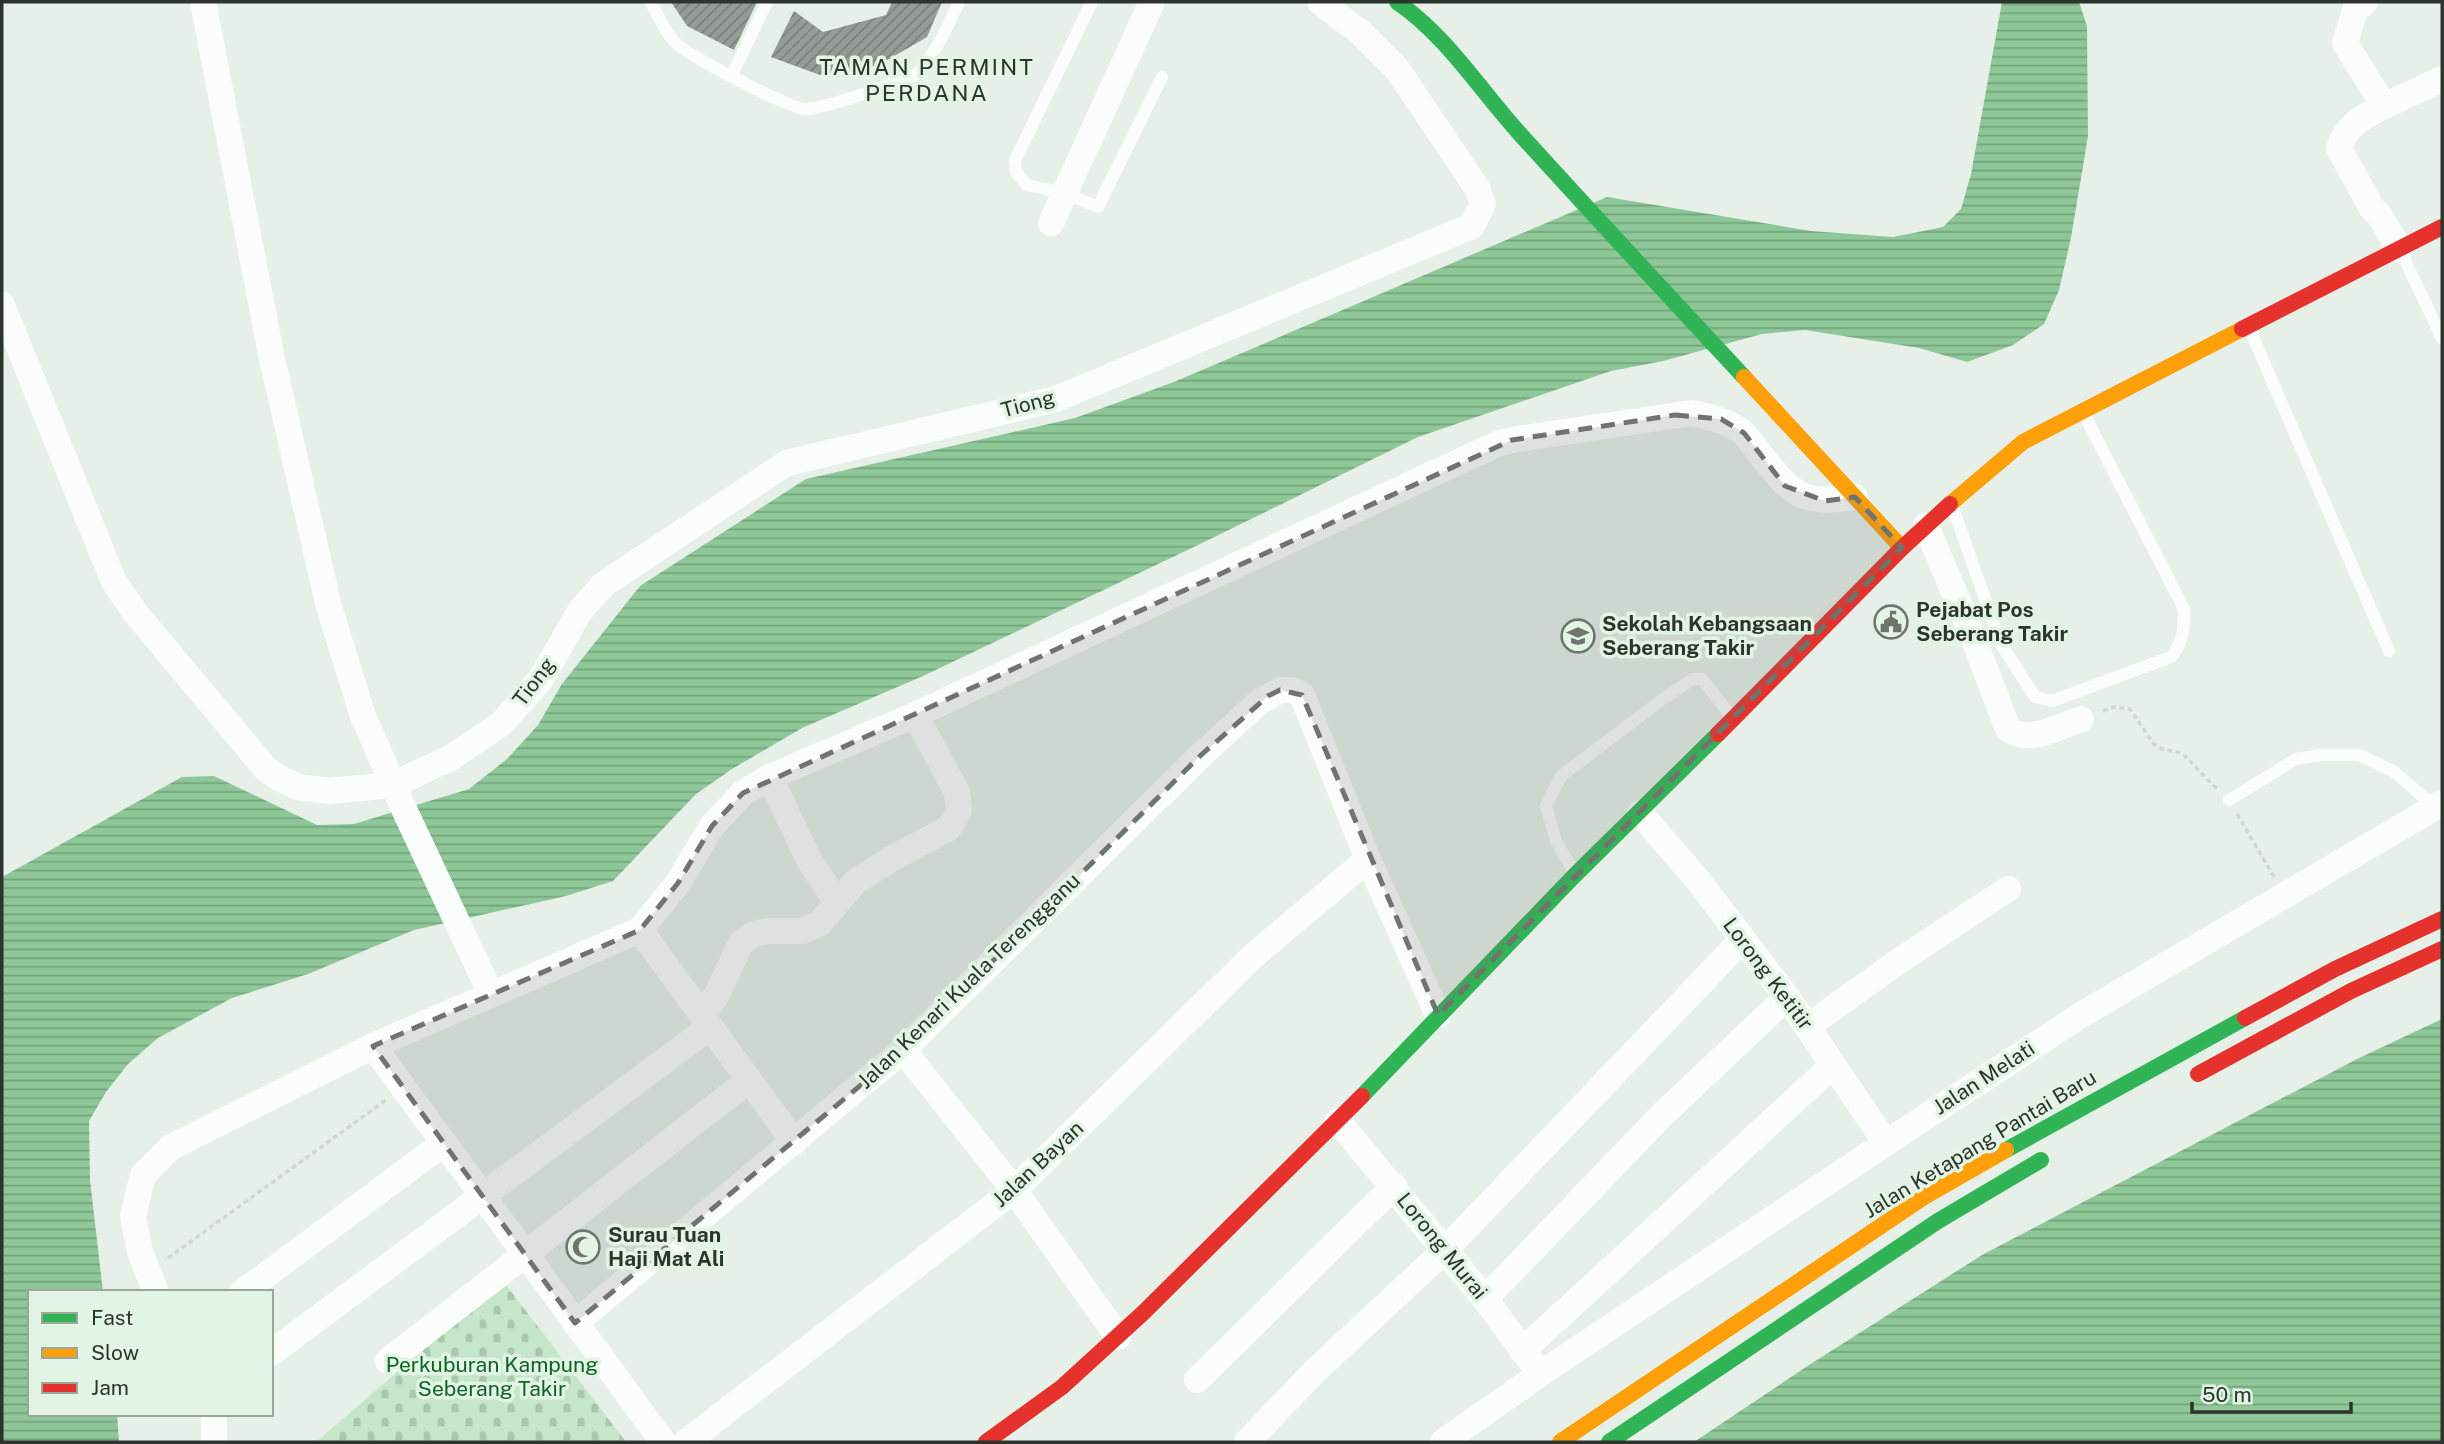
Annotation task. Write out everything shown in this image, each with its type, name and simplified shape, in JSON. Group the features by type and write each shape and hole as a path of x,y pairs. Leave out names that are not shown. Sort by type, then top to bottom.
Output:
{"street":[{"path":"203,2 272,359 330,607 363,716 491,994"},
{"path":"1051,223 1152,2"},
{"name":"Tiong","path":"398,795 501,724 541,679 580,611 604,584 787,463 1056,398 1472,226 1483,204 1477,188 1396,69 1360,32 1320,2"},
{"path":"1397,2 1415,14 1437,37 1518,132 1902,548"},
{"path":"2365,2 2355,10 2345,43 2384,106"},
{"path":"2400,250 2379,215 2371,207 2339,148 2343,135 2355,121 2442,79"},
{"path":"986,1442 1062,1387 1118,1337 1338,1121 1438,1015 1902,548 2023,442 2442,227"},
{"path":"2,305 114,582 137,615 253,757 279,778 298,787 398,795"},
{"path":"151,1283 140,1252 133,1216 143,1175 170,1148 373,1046 640,930 678,883 712,826 743,793 770,777 915,715 1484,450 1512,440 1692,413 1721,419 1744,433 1786,486 1803,496 1825,501 1855,497"},
{"path":"1926,526 2008,729 2016,735 2031,736 2081,719"},
{"name":"Jalan Kenari Kuala Terengganu","path":"575,1323 903,1050 1200,756 1258,703 1280,690 1292,690 1302,695 1368,859"},
{"path":"273,1352 482,1196 707,1021 741,943 754,934 768,930 803,931 820,923 855,882 949,828 959,811 957,792 915,715"},
{"path":"770,777 808,859 837,903"},
{"name":"Jalan Melati","path":"1443,1442 1540,1374 2081,1015 2439,805"},
{"name":"Lorong Ketitir","path":"1640,813 1697,879 1787,997 1886,1143"},
{"path":"1368,859 1438,1015"},
{"name":"Jalan Bayan","path":"686,1442 1014,1190 1252,957 1368,859"},
{"path":"1808,1026 1896,963 2008,889"},
{"name":"Jalan Ketapang Pantai Baru","path":"1560,1442 1924,1197 2067,1115 2335,969 2442,919"},
{"path":"640,930 794,1142"},
{"path":"1247,1442 1316,1370 1445,1250 1742,940"},
{"path":"2181,1083 2351,991 2442,949"},
{"path":"1485,1299 1662,1115 1787,997"},
{"path":"373,1046 663,1442"},
{"path":"903,1050 1014,1190 1118,1337"},
{"path":"1522,1351 1832,1066"},
{"path":"388,1361 749,1080"},
{"name":"Lorong Murai","path":"1338,1121 1485,1299 1540,1374"},
{"path":"246,1290 444,1143"},
{"path":"1609,1442 1938,1221 2050,1155"},
{"path":"1197,1380 1394,1186"},
{"path":"214,1416 214,1442"}],"lane":[{"path":"651,2 666,31 676,43 708,65 805,109 905,80 917,74 928,63 941,41 959,2"},
{"path":"732,75 767,2"},
{"path":"1092,2 1015,160 1016,172 1027,185 1065,193 1098,207 1162,77"},
{"path":"2400,250 2442,338"},
{"path":"2249,326 2389,651"},
{"path":"1951,503 2001,644 2035,697 2052,701 2171,657 2184,638 2184,609 2082,411"},
{"path":"1576,875 1556,841 1546,806 1561,776 1693,679 1702,679 1733,719"},
{"path":"2229,800 2296,759 2320,755 2360,755 2393,771 2439,805"}],"path":[{"path":"2081,719 2115,707 2130,709 2153,743 2162,749 2182,753 2229,800 2284,895"},
{"path":"151,1283 403,1088"}],"highlighted area":[{"path":"1675,415 1721,419 1744,433 1785,486 1825,501 1855,497 1902,548 1438,1015 1302,695 1280,690 1268,696 1200,756 903,1050 575,1323 373,1046 640,930 678,883 712,826 743,793 1512,440"}],"green space":[{"name":"Perkuburan Kampung Seberang Takir","path":"503,1281 626,1442 316,1442"}],"shaded area":[{"path":"2002,2 2079,2 2087,26 2088,136 2071,238 2059,290 2044,324 2013,345 1967,362 1919,348 1805,330 1762,334 1663,361 1611,371 1418,437 923,676 802,728 732,769 696,794 613,881 566,896 414,930 308,974 232,998 158,1038 128,1064 106,1092 89,1121 90,1180 103,1290 28,1290 28,1416 117,1416 119,1442 2,1442 2,877 182,777 214,776 317,825 354,824 469,789 507,759 538,725 562,684 640,586 806,479 1075,418 1174,382 1607,197 1811,231 1893,237 1943,227 1961,209 1971,174"},
{"path":"2442,1019 2442,1442 1694,1442 1982,1255 2359,1058"}],"building":[{"path":"671,2 757,2 734,50 687,26"},
{"path":"892,2 942,2 927,37 879,65 820,75 771,57 794,11 823,32 886,15"}],"traffic: fast":[{"path":"1397,2 1415,15 1447,47 1520,134 1744,377"},
{"path":"1362,1096 1575,875 1718,734"},
{"path":"2006,1150 2245,1018"},
{"path":"1609,1442 1938,1221 2041,1160"}],"traffic: slow":[{"path":"1950,504 2023,442 2242,329"},
{"path":"1744,377 1902,548"},
{"path":"1560,1442 1924,1197 2006,1150"}],"traffic: jam":[{"path":"2242,329 2442,227"},
{"path":"1718,734 1902,548 1950,504"},
{"path":"2245,1018 2335,969 2442,919"},
{"path":"2198,1074 2351,991 2442,949"},
{"path":"986,1442 1062,1387 1143,1313 1362,1096"}],"place":[{"name":"Pejabat Pos Seberang Takir","path":"1891,622"},
{"name":"Sekolah Kebangsaan Seberang Takir","path":"1578,636"},
{"name":"Surau Tuan Haji Mat Ali","path":"583,1247"}],"district":[{"name":"TAMAN PERMINT PERDANA","path":"927,80"}]}
